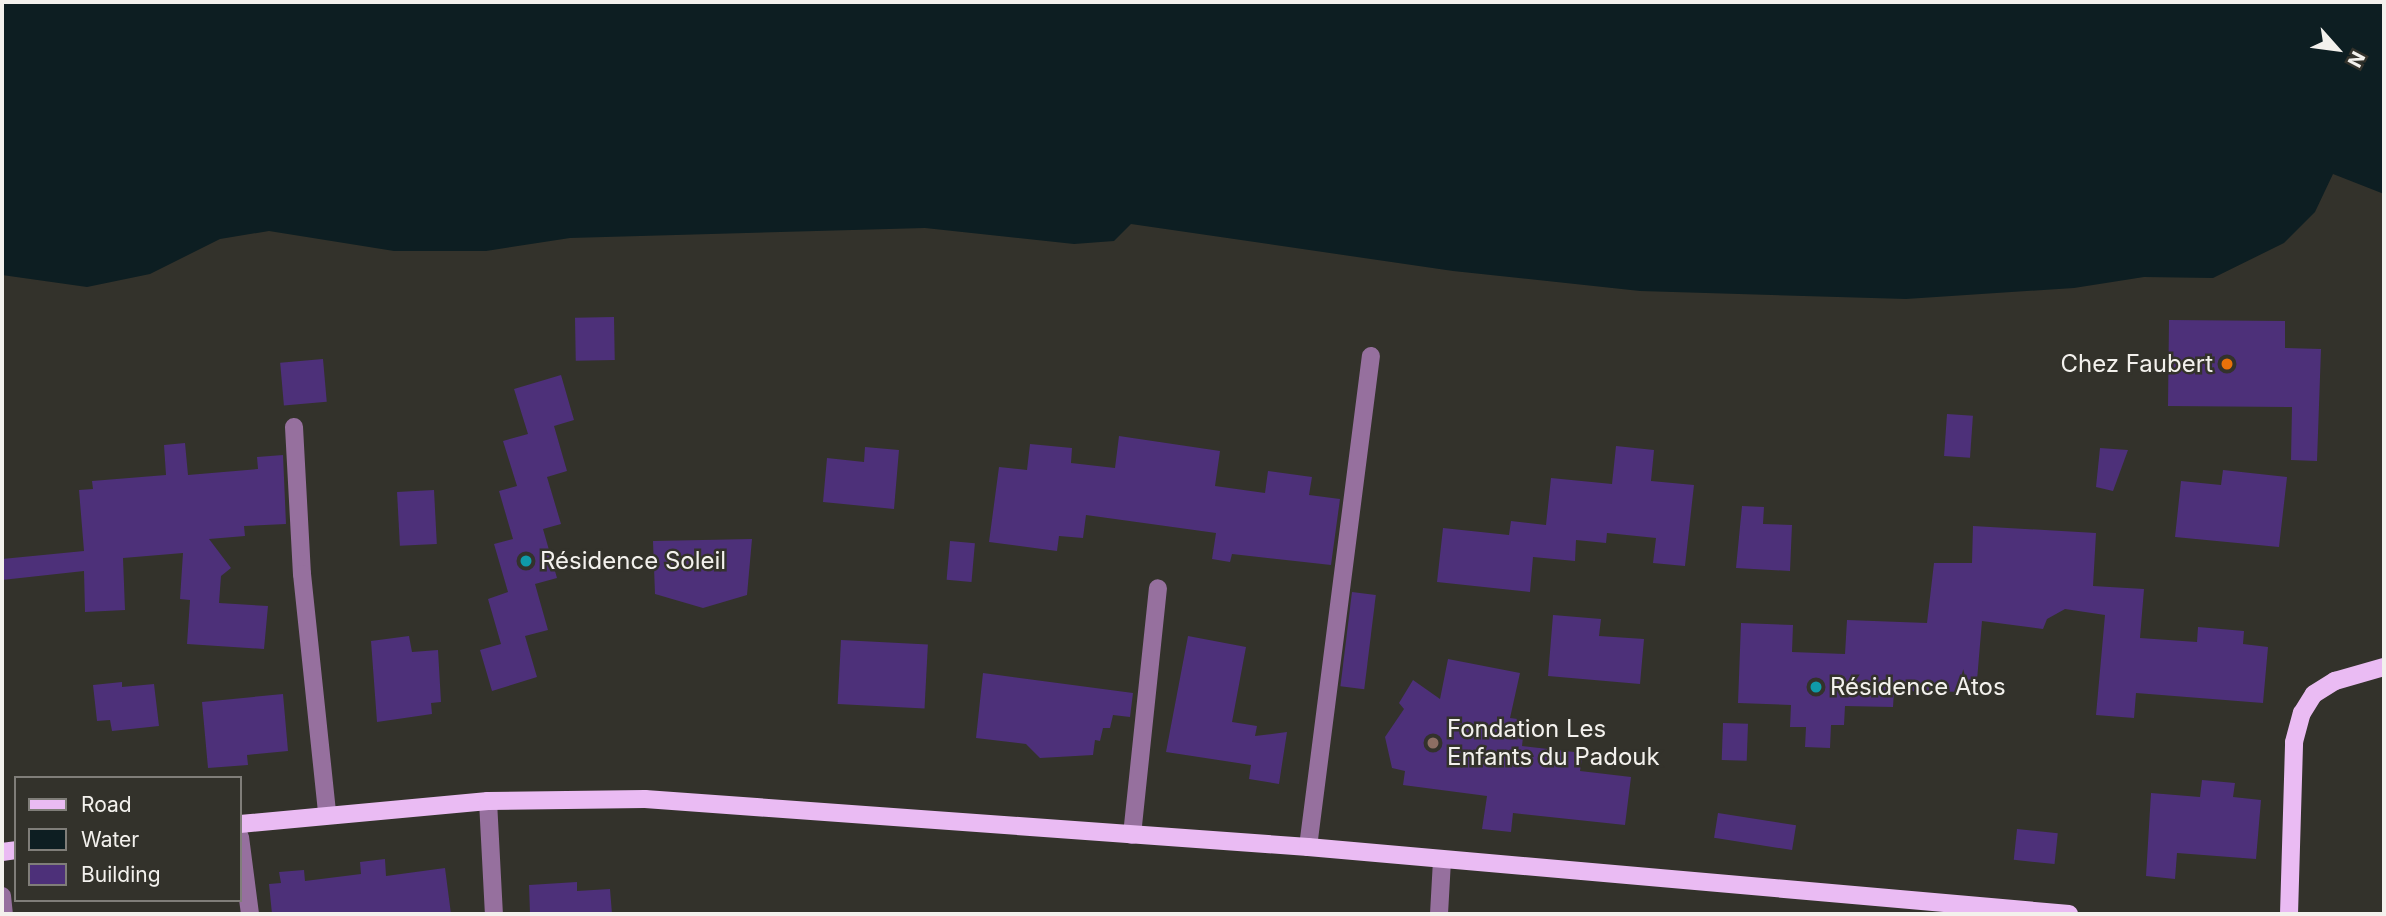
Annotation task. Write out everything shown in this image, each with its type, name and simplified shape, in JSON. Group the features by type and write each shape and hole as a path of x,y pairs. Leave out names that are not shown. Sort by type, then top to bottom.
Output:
{"main road":[{"path":"2289,914 2294,742 2302,713 2314,694 2335,681 2384,667"},
{"path":"242,824 327,813 488,801 645,799 1308,847 2070,914"}],"street":[{"path":"1308,847 1371,356"},
{"path":"294,426 302,574 327,813"},
{"path":"1132,835 1158,588"},
{"path":"488,801 494,914"},
{"path":"242,852 250,914"},
{"path":"1439,914 1442,860"},
{"path":"2,896 4,914"}],"water":[{"path":"2,2 2384,2 2384,194 2333,174 2315,212 2284,243 2213,278 2144,277 2074,288 1906,299 1640,291 1453,271 1131,224 1114,241 1074,244 925,228 570,238 486,251 394,251 269,231 220,239 150,274 87,287 2,275"}],"building":[{"path":"614,317 615,360 576,361 575,318"},
{"name":"Chez Faubert","path":"2169,320 2285,321 2285,348 2321,349 2317,461 2291,460 2292,407 2168,406"},
{"path":"323,359 327,402 284,406 280,363"},
{"path":"561,375 574,420 554,426 567,471 547,477 561,524 543,529 557,578 535,584 548,630 525,636 537,677 492,691 480,650 501,644 488,599 508,592 494,544 513,539 499,491 517,486 503,441 528,434 514,389"},
{"path":"1947,414 1973,416 1970,458 1944,456"},
{"path":"1119,436 1220,451 1215,486 1265,493 1268,471 1312,477 1309,495 1340,499 1331,565 1232,554 1230,562 1212,559 1216,533 1086,515 1083,538 1059,536 1057,551 989,542 999,467 1027,470 1030,444 1072,448 1071,463 1115,468"},
{"path":"185,443 188,475 258,469 257,457 283,455 286,524 244,526 245,536 209,539 231,568 221,576 219,603 268,606 264,649 187,644 190,600 180,599 183,553 123,558 125,610 85,612 84,571 2,580 2,559 84,551 79,490 93,489 92,481 166,475 164,445"},
{"path":"1616,446 1654,450 1651,481 1694,485 1685,566 1653,563 1656,538 1607,533 1606,543 1576,540 1575,561 1533,557 1530,592 1437,582 1443,528 1509,535 1511,521 1546,525 1551,478 1612,484"},
{"path":"865,447 899,450 894,509 823,502 827,458 864,462"},
{"path":"2100,448 2128,450 2113,491 2096,487"},
{"path":"2223,470 2287,477 2279,547 2175,537 2181,481 2221,485"},
{"path":"434,490 437,544 400,546 397,492"},
{"path":"1742,506 1764,507 1763,524 1792,525 1790,571 1736,568"},
{"path":"1973,526 2096,533 2093,586 2144,589 2140,638 2197,642 2198,627 2244,631 2243,644 2268,647 2263,703 2136,693 2134,718 2096,715 2105,615 2065,609 2047,619 2043,629 1982,621 1976,692 1894,691 1893,707 1845,706 1844,725 1831,725 1830,748 1805,747 1806,727 1790,727 1791,705 1738,703 1741,623 1793,625 1792,652 1845,654 1847,620 1927,623 1934,563 1972,563"},
{"path":"752,539 747,595 703,608 655,594 653,541"},
{"path":"950,541 975,543 972,582 947,580"},
{"path":"1352,592 1376,595 1364,689 1340,686"},
{"path":"1553,615 1601,619 1599,636 1644,639 1640,684 1548,676"},
{"path":"409,636 412,652 438,650 441,702 431,703 432,714 377,722 371,641"},
{"path":"1188,636 1246,647 1232,722 1257,726 1255,736 1287,732 1279,784 1249,779 1251,765 1166,752"},
{"path":"841,640 928,645 925,708 838,704"},
{"path":"1448,659 1520,673 1510,718 1525,720 1522,746 1583,753 1580,771 1631,777 1625,825 1513,813 1511,832 1482,829 1487,796 1403,785 1405,771 1392,768 1385,737 1404,709 1399,703 1413,680 1440,699"},
{"path":"983,673 1133,693 1130,717 1113,715 1110,728 1103,728 1100,741 1095,740 1093,755 1040,758 1026,744 976,738"},
{"path":"122,682 122,687 154,684 159,726 112,731 110,720 97,721 93,685"},
{"path":"283,694 288,751 247,755 248,765 208,768 202,702"},
{"path":"1723,723 1748,724 1747,761 1722,760"},
{"path":"2202,780 2235,783 2233,797 2261,800 2256,859 2177,853 2175,879 2146,876 2151,793 2200,797"},
{"path":"1718,813 1796,825 1792,850 1714,838"},
{"path":"2017,829 2058,833 2055,864 2014,860"},
{"path":"385,859 386,876 445,868 451,914 272,914 269,884 281,883 279,872 304,870 305,881 361,874 360,862"},
{"path":"577,882 577,891 610,889 612,914 530,914 529,885"}],"place":[{"name":"Chez Faubert","path":"2227,364"},
{"name":"Résidence Soleil","path":"526,561"},
{"name":"Résidence Atos","path":"1816,687"},
{"name":"Fondation Les Enfants du Padouk","path":"1433,743"}]}
